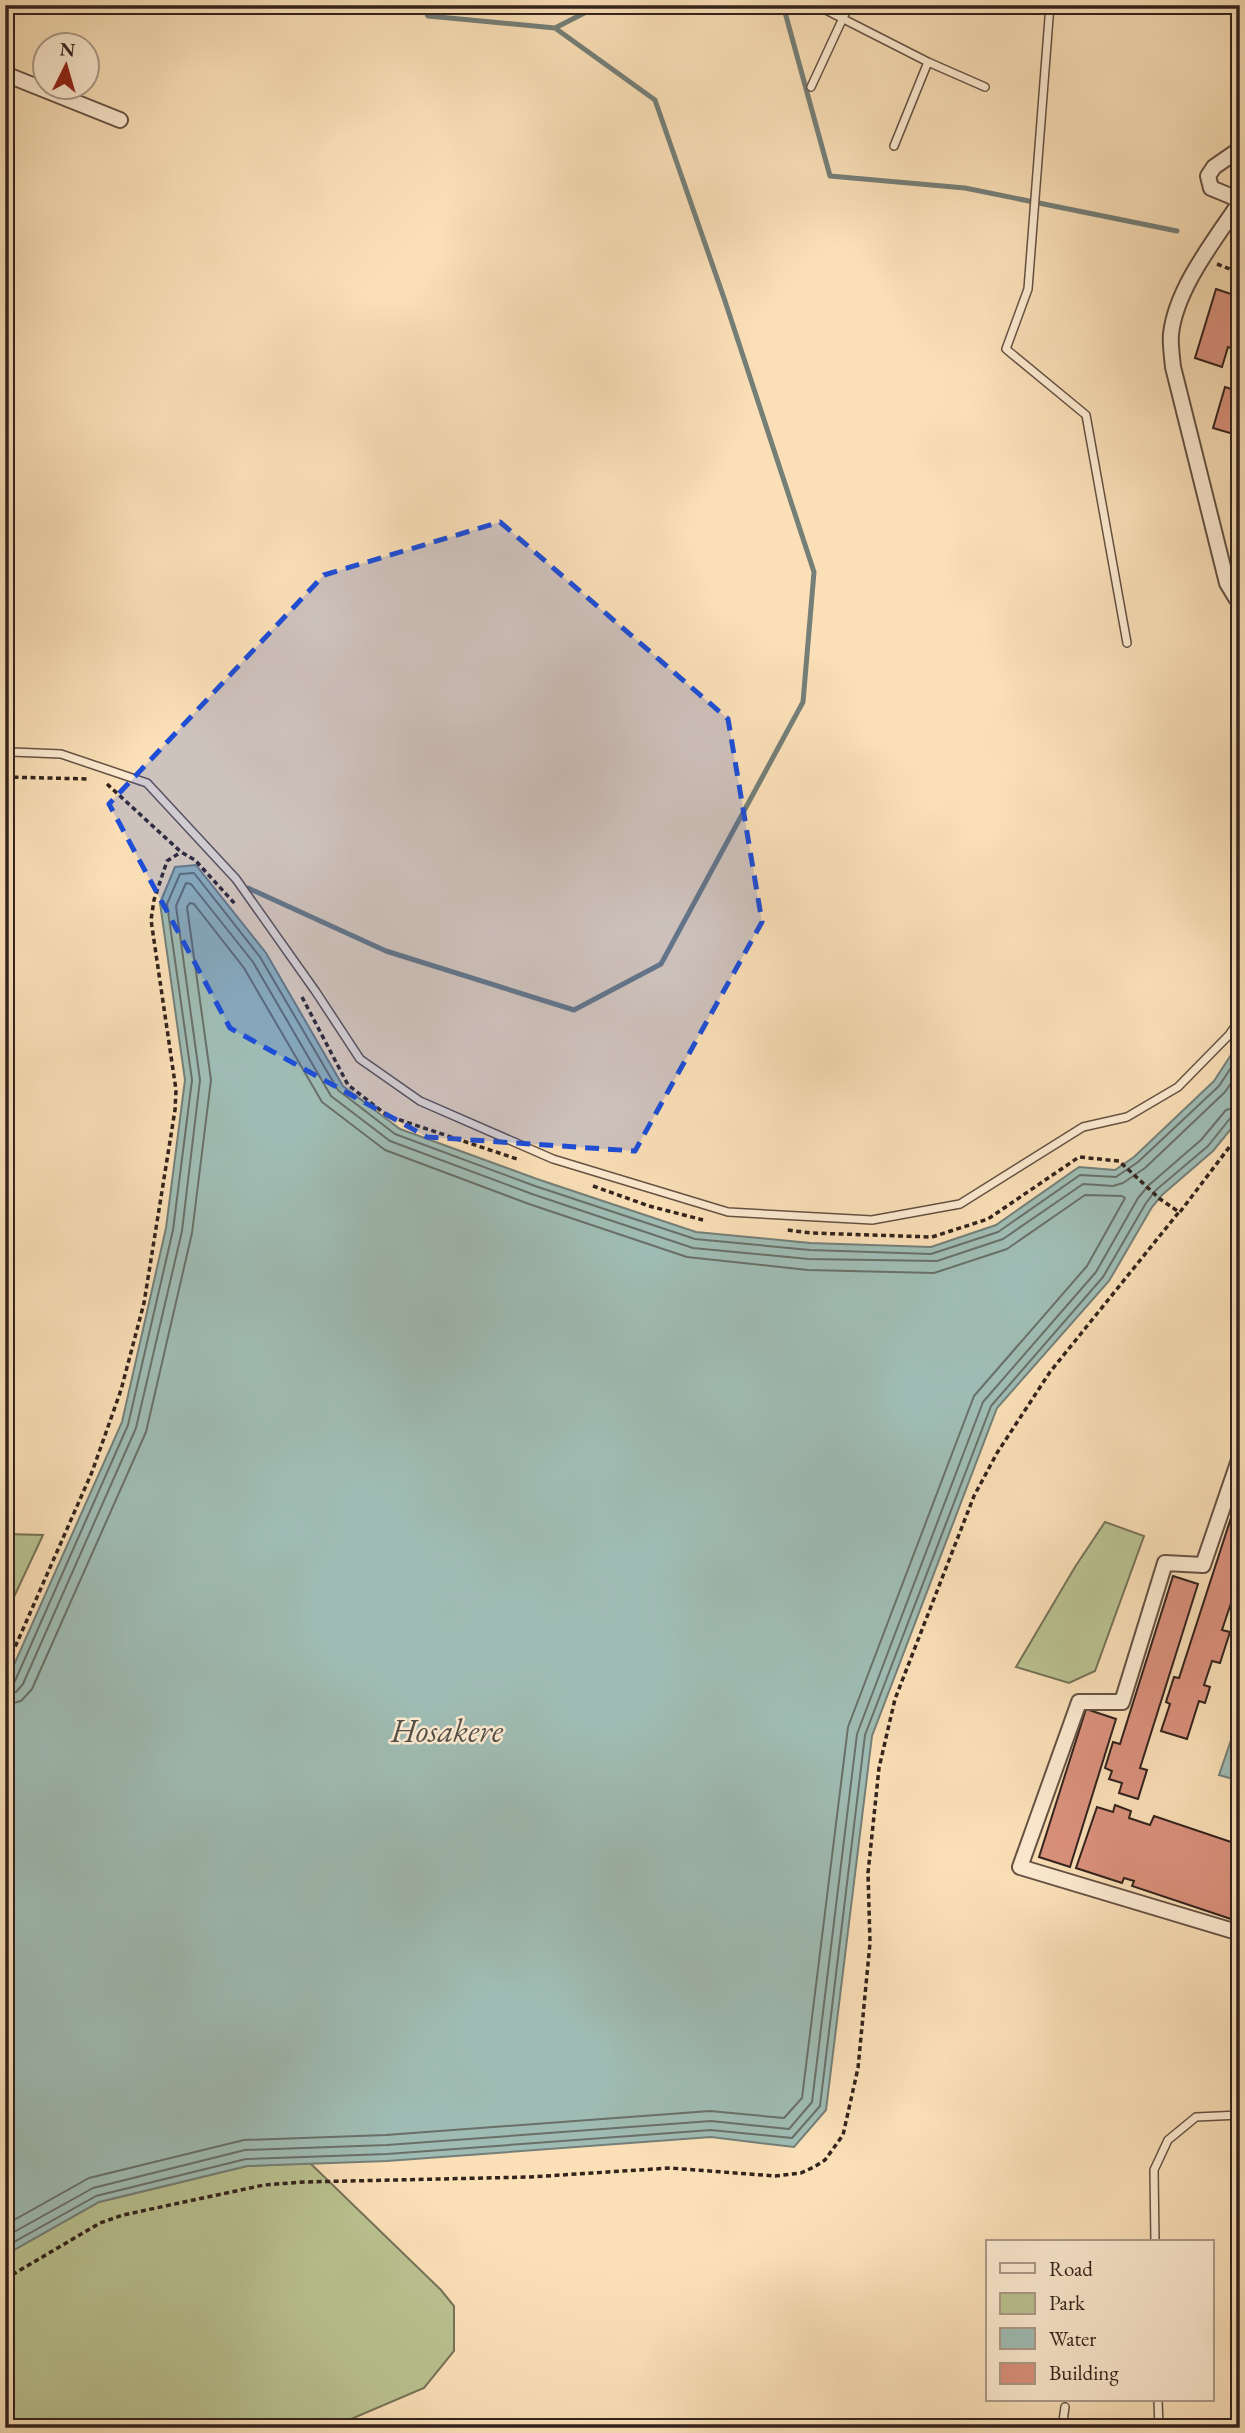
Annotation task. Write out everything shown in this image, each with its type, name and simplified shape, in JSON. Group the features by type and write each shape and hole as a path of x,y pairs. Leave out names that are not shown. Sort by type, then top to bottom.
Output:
{"street":[{"path":"5,74 120,120"},
{"path":"1240,149 1214,167 1208,176 1211,188 1240,201 1202,258 1180,299 1171,334 1173,367 1227,583 1240,600"},
{"path":"1240,1457 1203,1565 1165,1563 1122,1702 1079,1702 1020,1867 1240,1933"}],"lane":[{"path":"816,5 928,62 985,87"},
{"path":"811,87 849,5"},
{"path":"1050,5 1028,289 1006,349 1086,415 1127,643"},
{"path":"894,146 928,62"},
{"path":"5,754 61,754 147,783 236,880 316,992 359,1059 420,1101 553,1159 728,1212 872,1220 960,1205 1083,1127 1127,1116 1178,1087 1229,1035 1240,1019"},
{"path":"1155,2240 1154,2170 1168,2140 1196,2117 1240,2115"},
{"path":"1158,2402 1159,2428"},
{"path":"1062,2428 1065,2407"}],"path":[{"path":"1202,258 1240,273"},
{"path":"5,777 102,779 181,852 195,860 236,905"},
{"path":"5,1670 92,1472 121,1390 144,1303 176,1090 151,920 154,900 167,861 181,852"},
{"path":"296,986 348,1085 358,1093 388,1115 528,1163"},
{"path":"5,2279 100,2223 123,2215 264,2185 530,2177 670,2168 775,2176 801,2173 825,2160 843,2135 858,2068 870,1943 867,1873 878,1768 895,1699 974,1496 997,1453 1050,1372 1240,1132"},
{"path":"785,1230 932,1237 988,1219 1079,1157 1119,1161 1160,1199 1179,1212"},
{"path":"588,1185 649,1206 710,1220"}],"highlighted area":[{"path":"500,522 728,719 762,922 635,1151 427,1137 230,1028 109,804 324,575"}],"green space":[{"path":"1105,1522 1144,1536 1095,1671 1069,1683 1016,1667 1075,1567"},
{"path":"5,1534 43,1535 5,1616"},
{"path":"310,2163 441,2290 454,2306 454,2351 424,2388 330,2428 5,2428 5,2255 99,2202 247,2166"}],"water":[{"name":"Hosakere","path":"196,865 266,953 343,1086 400,1129 537,1179 696,1232 810,1243 931,1247 996,1225 1079,1167 1115,1170 1134,1157 1214,1081 1240,1041 1240,1118 1213,1151 1162,1195 1152,1207 1109,1281 997,1408 872,1736 826,2110 794,2147 711,2137 387,2161 247,2166 99,2202 5,2255 5,1685 122,1422 166,1228 185,1080 160,903 175,867"},
{"path":"1240,1714 1240,1781 1219,1775"}],"building":[{"path":"1216,289 1240,297 1240,351 1228,347 1222,367 1195,358"},
{"path":"1225,387 1240,392 1240,436 1213,428"},
{"path":"1240,1490 1240,1576 1222,1630 1230,1632 1220,1663 1212,1661 1204,1685 1210,1687 1205,1703 1199,1701 1187,1739 1161,1731 1170,1704 1166,1702 1174,1677 1179,1678"},
{"path":"1173,1576 1198,1584 1140,1768 1147,1770 1138,1799 1119,1793 1122,1783 1109,1779 1112,1771 1105,1768 1113,1742 1120,1744"},
{"path":"1086,1709 1116,1719 1070,1867 1039,1857"},
{"path":"1115,1805 1131,1811 1129,1818 1150,1825 1154,1816 1240,1845 1240,1922 1132,1886 1134,1881 1124,1878 1122,1883 1076,1868 1097,1807 1113,1812"}],"waterway":[{"path":"422,5 428,16 555,28 600,5"},
{"path":"783,5 830,176 965,188 1177,231"},
{"path":"248,888 386,951 574,1010 661,964 803,702 814,572 724,298 655,100 555,28"}]}
